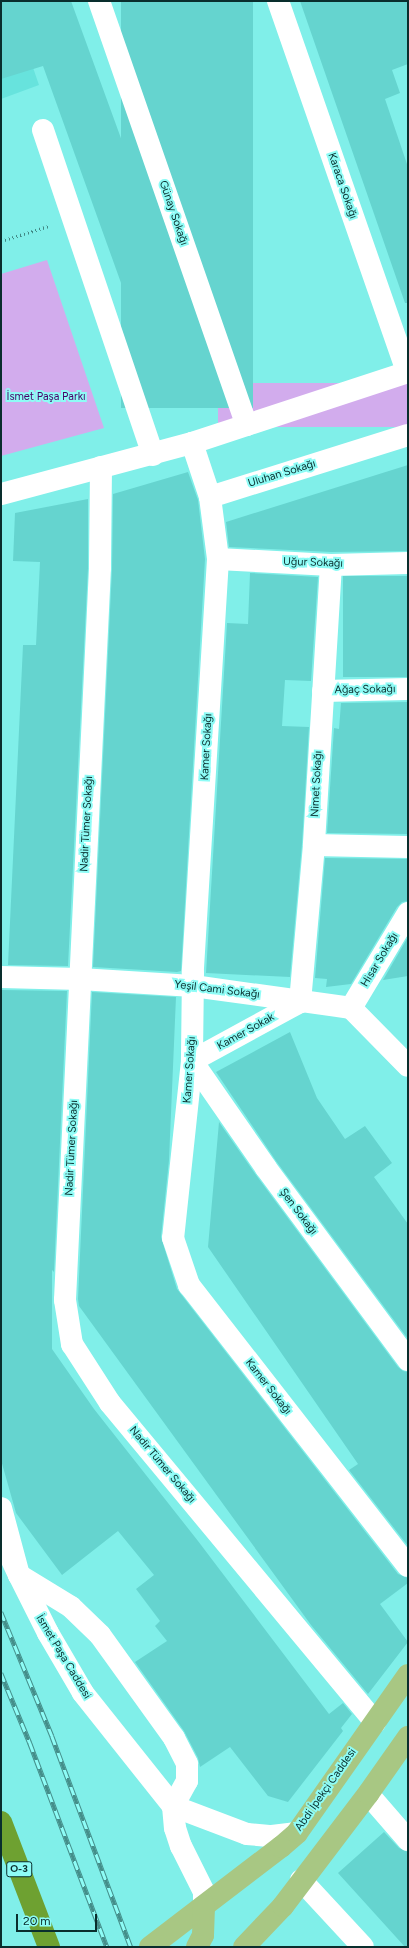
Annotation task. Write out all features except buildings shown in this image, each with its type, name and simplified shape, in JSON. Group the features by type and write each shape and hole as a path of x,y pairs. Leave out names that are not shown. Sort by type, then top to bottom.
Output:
{"highway":[{"name":"O-3","path":"1,1822 49,1947"},
{"path":"38,1916 57,1947"}],"main road":[{"name":"Abdi İpekçi Caddesi","path":"157,1942 281,1847 297,1833 408,1675"},
{"path":"244,1947 283,1906 301,1880 368,1794 408,1737"},
{"path":"197,1947 203,1935 204,1906"}],"street":[{"name":"Günay Sokağı","path":"98,1 247,425"},
{"name":"Karaca Sokağı","path":"278,1 407,372"},
{"path":"43,130 152,455"},
{"path":"1,494 152,455 192,443 407,372"},
{"name":"Uluhan Sokağı","path":"210,497 408,435"},
{"path":"192,443 210,497"},
{"name":"Nadir Tümer Sokağı","path":"101,467 100,568 65,1300 72,1344 110,1403 375,1722"},
{"name":"Kamer Sokağı","path":"210,497 218,559 193,986 192,1061 173,1238 189,1285 408,1566"},
{"name":"Uğur Sokağı","path":"218,559 331,565 408,563"},
{"name":"Nimet Sokağı","path":"300,1002 314,844 331,565"},
{"name":"Ağaç Sokağı","path":"323,691 408,689"},
{"path":"314,844 408,847"},
{"name":"Hisar Sokağı","path":"351,1008 408,914"},
{"name":"Yeşil Cami Sokağı","path":"1,977 80,978 193,986 351,1008"},
{"name":"Kamer Sokak","path":"192,1061 300,1002"},
{"path":"351,1008 408,1066"},
{"name":"Şen Sokağı","path":"192,1061 266,1168 408,1360"},
{"name":"İsmet Paşa Caddesi","path":"1,1508 19,1575 48,1634 83,1693 173,1806"},
{"path":"1,1537 19,1575 71,1607 100,1635 174,1738 187,1764 188,1781 173,1806 174,1828 181,1846 204,1892 204,1906"},
{"path":"368,1794 408,1840"},
{"path":"173,1806 248,1834 272,1836 297,1833"},
{"path":"301,1880 363,1947"}],"path":[{"path":"1,241 73,218"}],"shaded area":[{"path":"1,1 10,1 39,85 1,99"}],"green space":[{"name":"İsmet Paşa Parkı","path":"47,260 104,428 1,456 1,274"},
{"path":"218,383 408,383 408,427 218,427"}],"railway":[{"path":"1,1612 52,1736 131,1947"},
{"path":"1,1673 30,1743 107,1947"}]}
